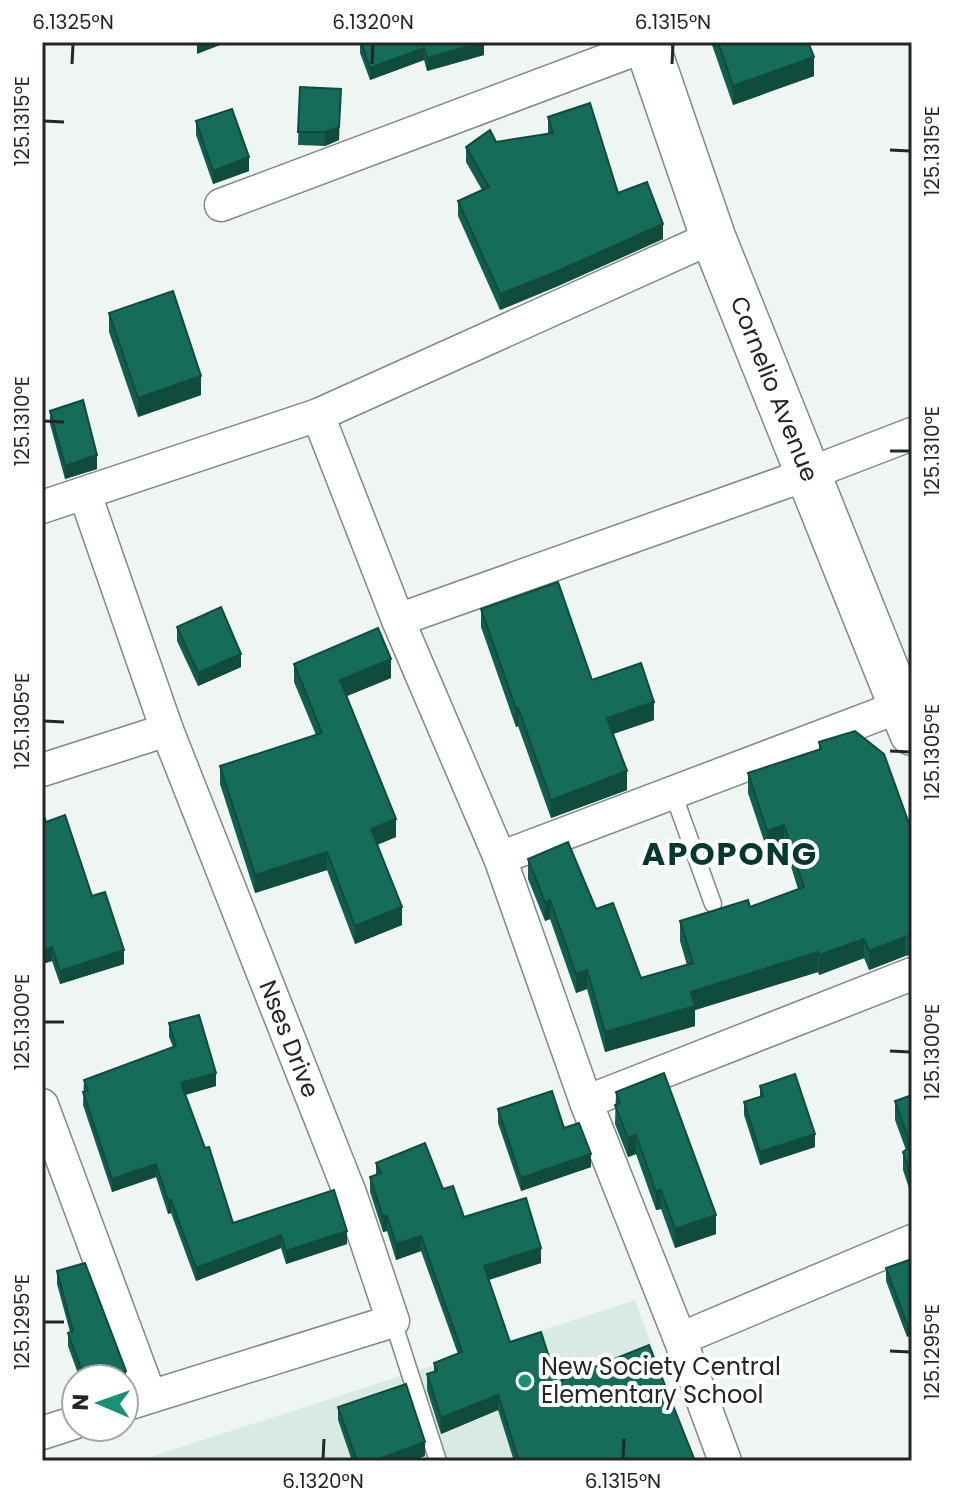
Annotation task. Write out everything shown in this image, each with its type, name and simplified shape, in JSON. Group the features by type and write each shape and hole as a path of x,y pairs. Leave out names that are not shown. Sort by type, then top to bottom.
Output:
{"street":[{"path":"221,205 646,43"},
{"name":"Cornelio Avenue","path":"646,43 713,237 909,714"},
{"path":"42,507 318,415 713,237"},
{"path":"318,415 398,620 500,858 586,1102 725,1461"},
{"path":"398,620 912,434"},
{"name":"Nses Drive","path":"85,494 167,730 351,1196 393,1321"},
{"path":"500,858 673,793 909,714"},
{"path":"42,770 167,730"},
{"path":"586,1102 912,974"},
{"path":"42,1105 125,1363"},
{"path":"680,1339 912,1241"},
{"path":"140,1400 393,1321"}],"lane":[{"path":"673,793 713,904"},
{"path":"393,1321 438,1461"}],"shaded area":[{"name":"New Society Central Elementary School","path":"635,1300 693,1461 138,1461"}],"building":[{"path":"361,42 484,42 427,58 424,48 370,68"},
{"path":"718,42 808,42 814,57 733,86"},
{"path":"300,87 341,89 339,127 325,132 298,132"},
{"path":"590,103 618,193 647,182 663,224 500,294 458,201 489,187 466,147 490,130 496,142 553,133 548,117"},
{"path":"232,109 249,157 213,171 196,121"},
{"path":"173,291 201,376 138,398 109,313"},
{"path":"83,400 97,455 65,466 50,411"},
{"path":"558,582 592,680 641,663 654,702 607,718 627,771 551,800 481,609"},
{"path":"221,607 241,654 198,673 177,627"},
{"path":"378,628 391,659 340,680 396,819 371,829 402,907 355,926 327,852 255,875 220,766 322,733 294,664"},
{"path":"855,731 884,754 912,832 912,935 869,951 864,939 691,992 695,1006 605,1032 587,970 576,974 550,900 545,902 528,859 568,842 596,909 613,903 641,978 693,963 680,921 748,900 750,907 804,887 784,825 767,831 748,773 821,749 819,742"},
{"path":"42,810 46,822 65,815 92,896 105,892 124,950 60,971 52,947 42,951"},
{"path":"199,1015 216,1073 181,1083 205,1148 209,1147 233,1223 334,1190 347,1231 286,1251 281,1235 196,1268 156,1164 112,1179 83,1092 88,1091 84,1080 176,1046 169,1023"},
{"path":"664,1073 716,1215 675,1229 661,1190 656,1192 636,1135 628,1138 615,1105 620,1103 616,1092"},
{"path":"795,1074 815,1134 760,1152 744,1102 763,1096 760,1086"},
{"path":"552,1091 564,1128 579,1123 591,1154 521,1178 498,1109"},
{"path":"912,1095 912,1178 903,1152 911,1146 895,1101"},
{"path":"425,1143 443,1189 453,1186 464,1217 526,1198 541,1248 484,1266 510,1342 541,1332 557,1382 649,1345 695,1461 519,1461 498,1395 441,1418 427,1374 437,1371 434,1363 462,1352 421,1236 396,1244 370,1177 381,1173 376,1163"},
{"path":"912,1259 912,1322 907,1324 886,1268"},
{"path":"85,1263 123,1363 79,1363 68,1333 73,1331 57,1271"},
{"path":"406,1384 425,1442 373,1461 357,1461 338,1407"}],"place":[{"name":"New Society Central Elementary School","path":"525,1381"}],"district":[{"name":"APOPONG","path":"730,854"}]}
